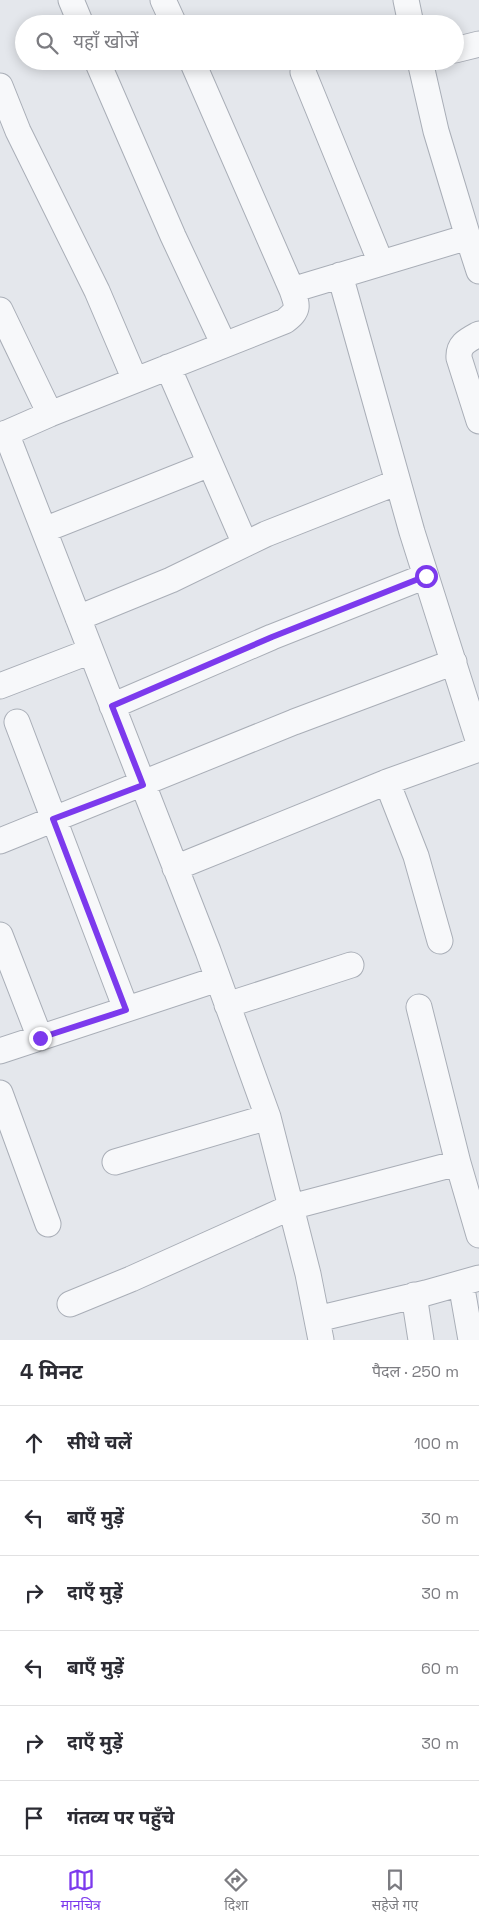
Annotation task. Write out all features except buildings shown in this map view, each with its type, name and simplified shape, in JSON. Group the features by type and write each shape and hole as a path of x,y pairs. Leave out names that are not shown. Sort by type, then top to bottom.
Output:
{"street":[{"path":"163,0 170,15"},
{"path":"406,0 409,15"},
{"path":"464,48 479,44"},
{"path":"101,70 173,236 224,345"},
{"path":"196,70 292,290 297,304 295,313 284,321 50,414 3,435 44,530 218,979 268,1117 319,1329 414,1295 470,1280 471,1340"},
{"path":"422,70 436,131 479,271"},
{"path":"303,72 381,263"},
{"path":"0,86 18,130 97,291 135,380"},
{"path":"292,290 468,238"},
{"path":"340,275 398,482 479,743"},
{"path":"0,310 50,414"},
{"path":"479,334 462,345 459,350 459,358 479,420"},
{"path":"168,367 245,544"},
{"path":"44,530 210,464"},
{"path":"78,618 171,580 266,534 398,482"},
{"path":"112,706 272,637 426,576"},
{"path":"0,686 91,651"},
{"path":"0,841 143,785 294,722 454,662"},
{"path":"17,722 126,1010"},
{"path":"175,868 387,782 479,749"},
{"path":"387,782 416,856 440,941"},
{"path":"0,935 40,1038"},
{"path":"227,1005 351,966"},
{"path":"0,1052 218,979"},
{"path":"419,1006 458,1163 479,1235"},
{"path":"0,1093 10,1152 48,1224"},
{"path":"115,1162 268,1117"},
{"path":"70,1304 131,1279 291,1207 458,1163"},
{"path":"414,1295 421,1340"}],"route":[{"path":"40,1038 126,1010 53,819 143,785 112,706 272,637 426,576"}]}
